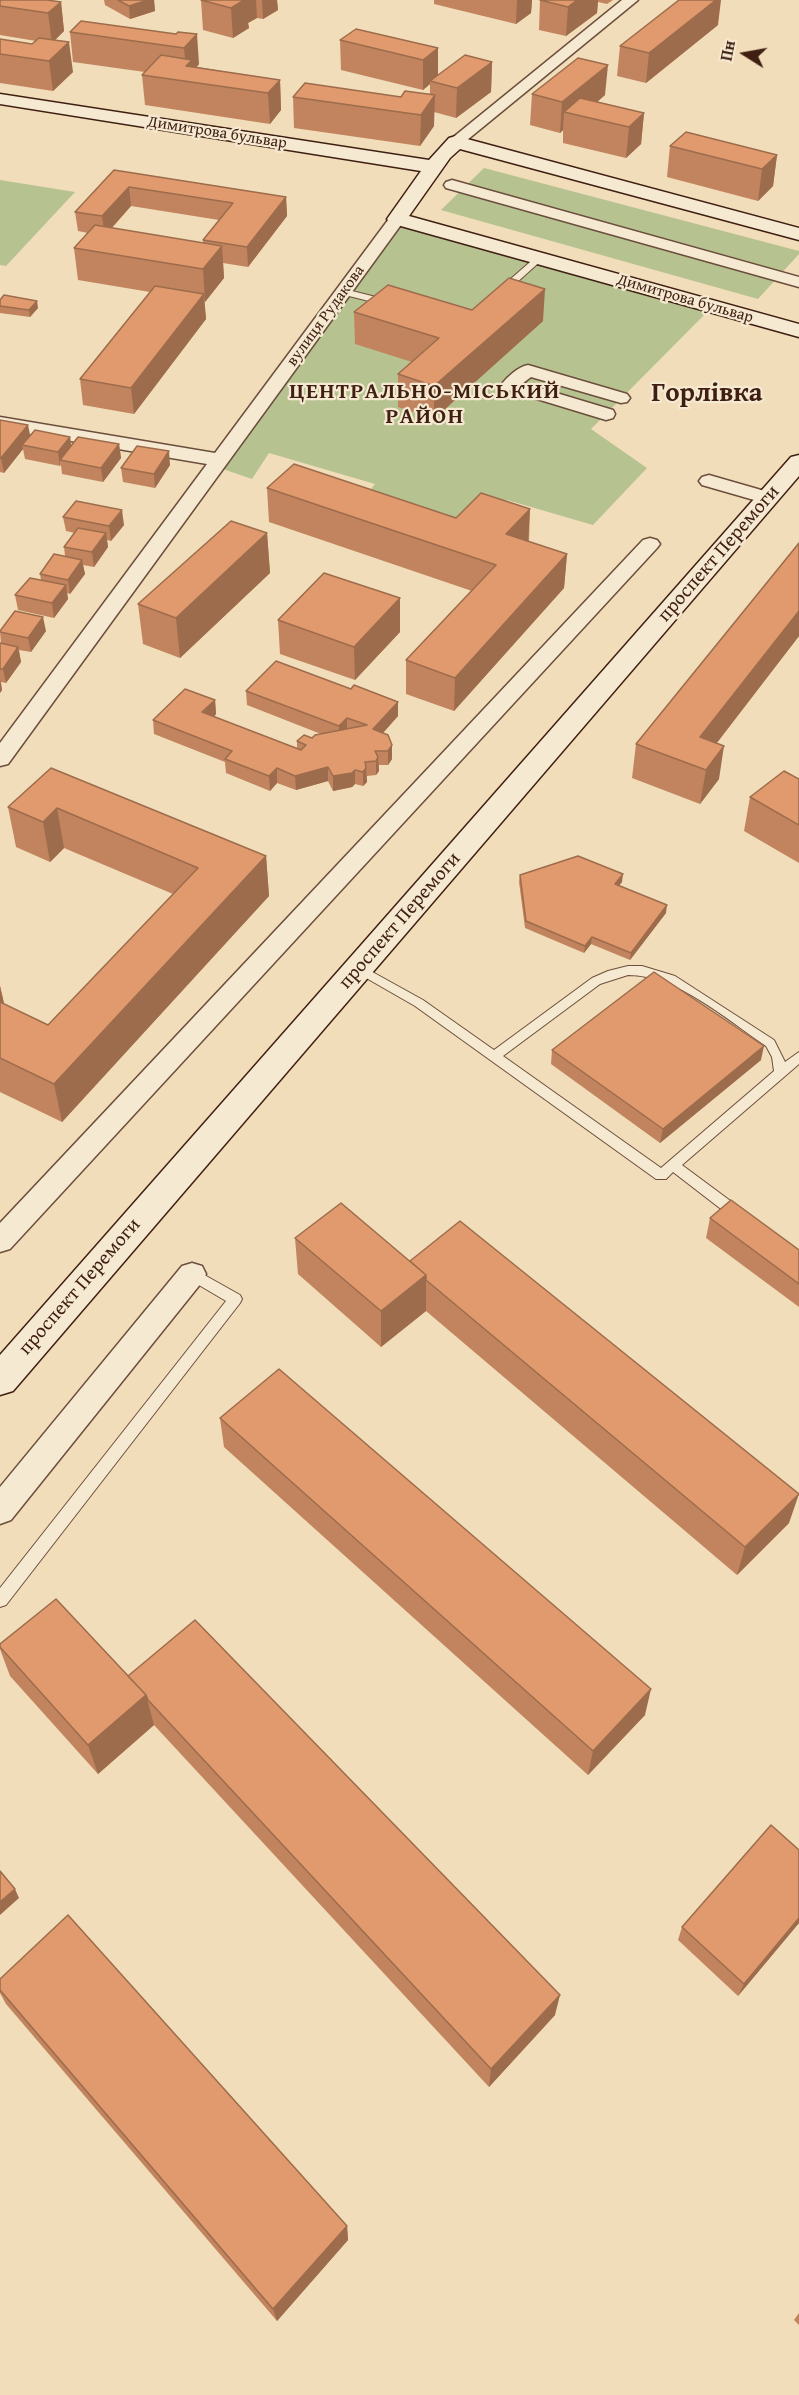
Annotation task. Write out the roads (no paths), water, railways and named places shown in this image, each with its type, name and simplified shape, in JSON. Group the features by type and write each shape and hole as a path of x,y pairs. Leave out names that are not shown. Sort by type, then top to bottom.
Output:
{"street":[{"name":"вулиця Рудакова","path":"0,759 443,154 631,0"},
{"name":"Димитрова бульвар","path":"0,99 434,167"},
{"path":"456,142 799,234"},
{"path":"399,180 422,184"},
{"path":"452,185 799,282"},
{"name":"Димитрова бульвар","path":"397,219 799,331"},
{"path":"501,370 520,376"},
{"path":"606,414 510,385 528,370 621,398"},
{"path":"0,423 220,460"},
{"name":"проспект Перемоги","path":"0,1380 799,462"},
{"path":"709,481 768,498"},
{"path":"0,1241 650,544"},
{"path":"0,1510 192,1274"}],"lane":[{"path":"492,300 540,258"},
{"path":"344,292 395,305"},
{"path":"358,968 419,1003 661,1175 799,1057"},
{"path":"495,1056 596,981 609,974 638,969 662,974 682,983 770,1043 778,1058 781,1073"},
{"path":"673,1165 754,1225"},
{"path":"0,1600 235,1299 192,1274"}],"district":[{"name":"Горлівка","path":"707,394"},
{"name":"ЦЕНТРАЛЬНО-МІСЬКИЙ РАЙОН","path":"425,404"}]}
